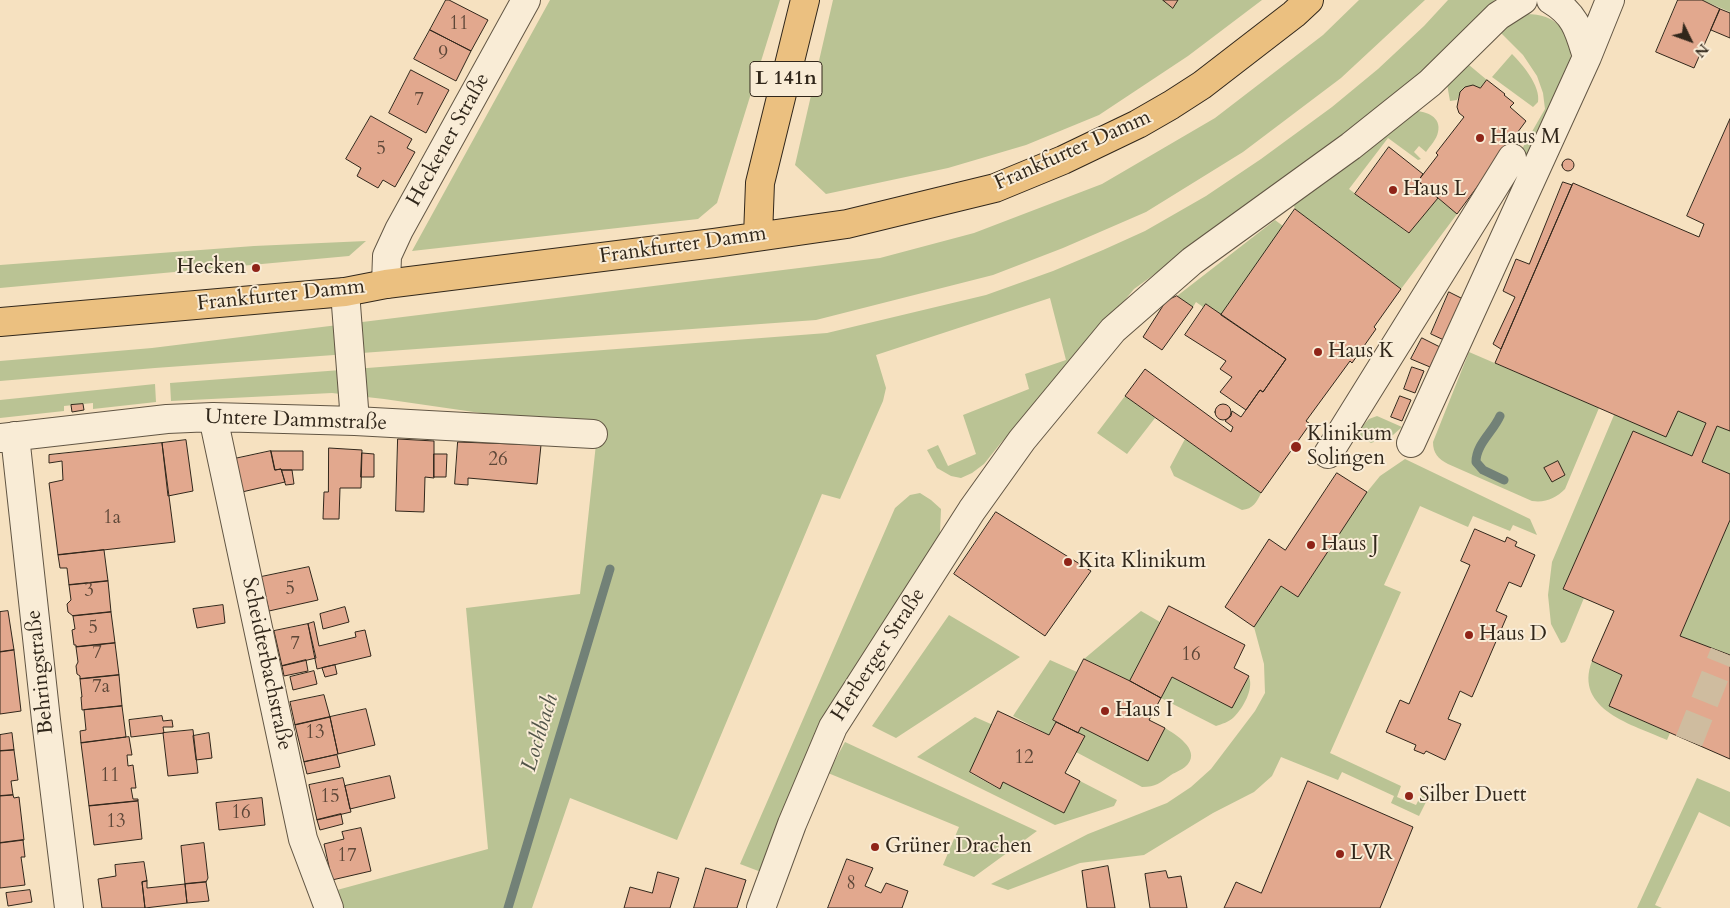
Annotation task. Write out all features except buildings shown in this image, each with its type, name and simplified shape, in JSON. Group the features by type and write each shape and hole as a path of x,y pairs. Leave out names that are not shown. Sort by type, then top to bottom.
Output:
{"main road":[{"name":"L 141n","path":"758,236 760,183 805,0"},
{"name":"Frankfurter Damm","path":"0,322 345,292 386,284 714,244 847,224 995,188 1063,160 1138,124 1202,85 1294,14 1309,0"}],"street":[{"name":"Heckener Straße","path":"386,284 387,256 399,230 526,0"},
{"name":"Herberger Straße","path":"761,908 792,824 833,727 972,510 1036,422 1113,330 1192,262 1343,152 1430,83 1498,16 1523,0"},
{"path":"1551,0 1561,6 1571,16 1578,27 1587,57"},
{"path":"1411,443 1587,57 1610,0"},
{"path":"1328,454 1512,158"},
{"path":"345,292 355,422"},
{"name":"Untere Dammstraße","path":"7,437 167,419 213,418 355,422 593,434"},
{"name":"Scheidterbachstraße","path":"213,418 303,839 329,908"},
{"name":"Behringstraße","path":"7,437 69,908"}],"green space":[{"path":"550,0 780,0 717,203 698,219 412,251"},
{"path":"833,0 1262,0 1188,56 1099,115 1026,145 948,168 826,194 795,165"},
{"path":"1359,0 1425,0 1341,78 1243,152 1146,212 1063,248 993,275 816,320 0,381 0,361 152,348 880,258 974,233 1102,184 1215,118 1323,35"},
{"path":"1448,0 1495,0 1424,74 1249,206 1134,289 1071,365 984,464 972,473 961,478 951,476 937,468 927,450 938,445 948,466 976,454 963,415 1029,389 1025,374 1066,360 1050,298 876,355 886,388 883,401 840,499 822,494 677,840 570,798 532,908 343,908 337,890 488,849 466,608 580,594 598,425 543,422 332,393 171,401 170,383 827,333 986,295 1053,271 1103,250 1145,231 1206,196 1261,159 1332,107 1378,69 1424,26"},
{"path":"1702,0 1730,0 1730,12"},
{"path":"1526,14 1546,17 1559,26 1567,40 1571,59 1523,168 1515,161 1545,109 1543,93 1537,76 1523,55 1500,32 1508,24"},
{"path":"1512,54 1525,69 1537,89 1538,102 1533,107 1492,77"},
{"path":"1469,65 1487,80 1480,88 1466,88 1457,100 1450,101 1447,84"},
{"path":"1412,111 1431,115 1439,126 1436,137 1426,152 1419,146 1414,152 1421,159 1418,160 1388,138 1349,189 1408,233 1438,198 1457,214 1401,289 1295,209 1294,205"},
{"path":"1275,220 1283,226 1221,315 1206,304 1203,307 1196,302 1193,307 1177,296"},
{"path":"366,241 349,256 0,288 0,265 254,246"},
{"path":"1469,352 1599,408 1565,489 1558,495 1542,501 1532,501 1448,464 1441,460 1435,452 1433,442"},
{"path":"155,384 156,402 93,409 93,403 64,406 64,411 0,418 0,400"},
{"path":"1125,396 1155,418 1127,454 1097,433"},
{"path":"1678,411 1706,423 1692,456 1633,431 1563,589 1584,598 1567,639 1561,643 1551,624 1548,595 1552,562 1614,415"},
{"path":"1377,416 1402,427 1393,435 1371,443 1359,436 1359,429 1369,419"},
{"path":"1717,426 1730,431 1730,474 1702,462"},
{"path":"1185,439 1261,493 1254,504 1242,510 1174,476 1170,467"},
{"path":"1405,459 1530,519 1537,535 1513,525 1510,531 1473,516 1468,527 1420,506 1384,585 1401,592 1330,753 1401,786 1397,797 1416,805 1421,795 1428,798 1419,816 1391,803 1394,796 1342,772 1338,780 1281,757 1272,776 1254,792 1213,813 1144,855 1080,863 1008,890 991,884 1088,834 1167,803 1191,787 1211,769 1255,711 1265,693 1264,664 1254,627 1281,586 1298,597 1367,492 1380,476"},
{"path":"920,493 941,509 940,533 824,722 761,872 740,864 895,508 910,495"},
{"path":"1730,520 1730,655 1680,636"},
{"path":"1141,611 1160,622 1130,681 1084,659"},
{"path":"949,615 1020,657 896,738 872,726"},
{"path":"1050,660 1077,672 1053,720 1056,722 1049,735 1013,716"},
{"path":"1592,661 1622,675 1609,706 1670,733 1667,740 1624,721 1599,704 1591,692 1588,678"},
{"path":"1172,677 1232,707 1249,677 1249,693 1244,704 1234,717 1216,726 1161,698"},
{"path":"975,717 993,725 970,773 999,789 1003,782 1064,813 1080,781 1117,800 1114,806 1055,825 917,757"},
{"path":"1081,727 1165,728 1185,743 1191,753 1191,758 1188,764 1161,782 1142,787 1076,752 1078,733"},
{"path":"845,742 1037,831 974,877 943,865 959,827 828,773"},
{"path":"1697,778 1730,792 1730,827 1699,812 1655,905 1662,908 1637,908"}],"waterway":[{"path":"1500,416 1479,449 1476,462 1483,470 1504,480"},
{"name":"Lochbach","path":"508,908 610,569"}],"tunnel":[{"path":"1689,741 1724,653"}],"place":[{"name":"Haus M","path":"1480,138"},
{"name":"Haus L","path":"1393,190"},
{"name":"Hecken","path":"256,268"},
{"name":"Haus K","path":"1318,352"},
{"name":"Klinikum Solingen","path":"1296,447"},
{"name":"Haus J","path":"1311,545"},
{"name":"Kita Klinikum","path":"1068,562"},
{"name":"Haus D","path":"1469,635"},
{"name":"Haus I","path":"1105,711"},
{"name":"Silber Duett","path":"1409,796"},
{"name":"Grüner Drachen","path":"875,847"},
{"name":"LVR","path":"1340,854"}]}
